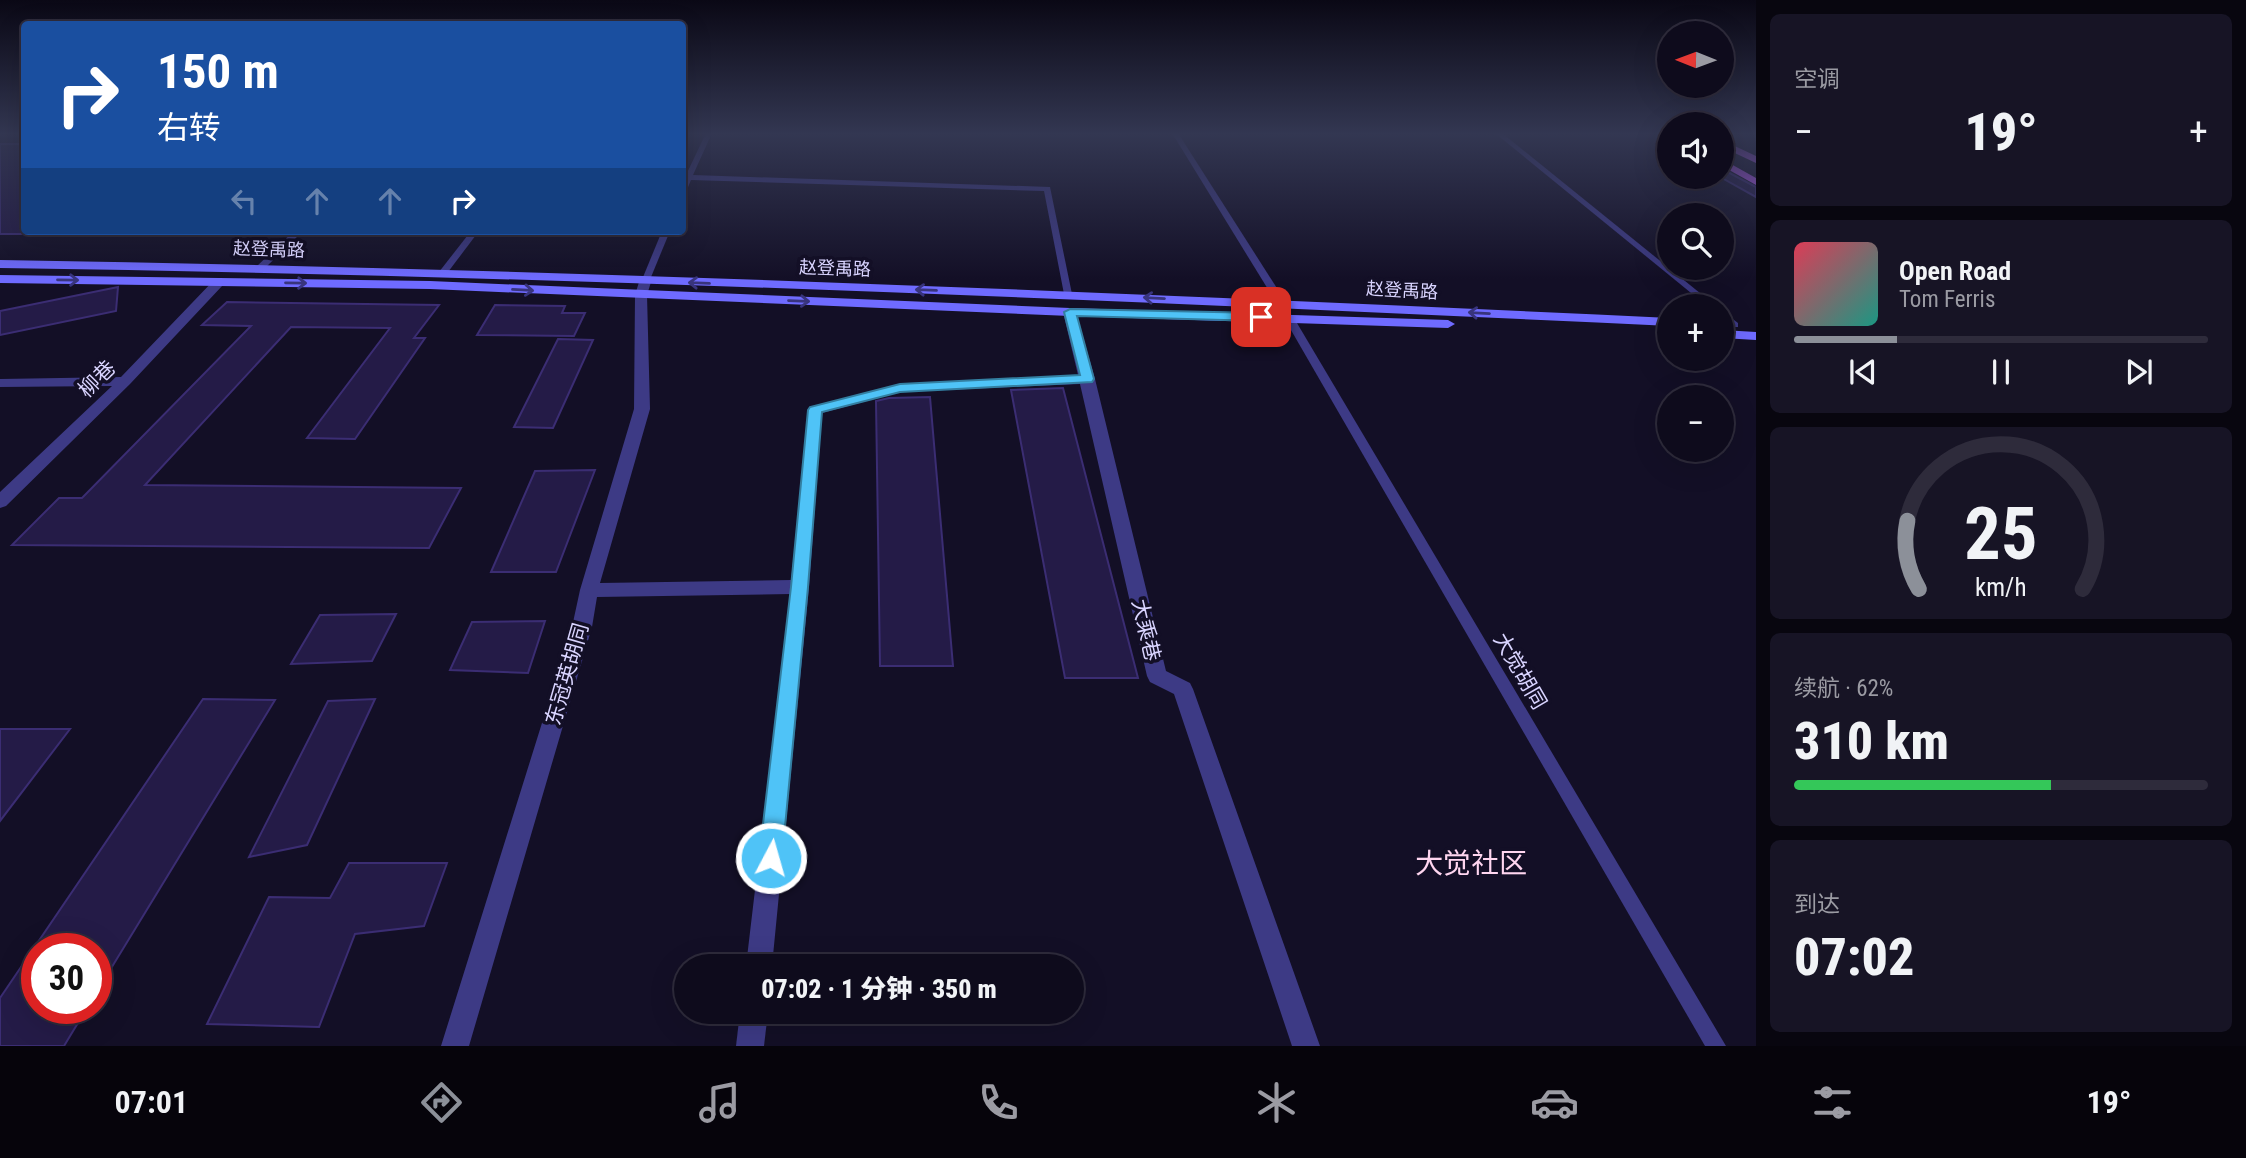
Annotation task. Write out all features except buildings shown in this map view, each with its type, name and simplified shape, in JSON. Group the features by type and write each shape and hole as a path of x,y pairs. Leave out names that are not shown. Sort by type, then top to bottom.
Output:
{"main road":[{"name":"赵登禹路","path":"0,264 442,274 643,288"},
{"name":"赵登禹路","path":"0,279 643,288 1657,322"},
{"name":"赵登禹路","path":"1285,311 1657,331"},
{"path":"1734,327 1755,334"},
{"path":"1734,334 1755,334"}],"street":[{"name":"柳巷","path":"0,502 125,382 219,282"},
{"name":"东冠英胡同","path":"455,1046 582,627 589,590 642,409 643,288"},
{"name":"大乘巷","path":"1069,303 1157,676 1183,689 1306,1046"},
{"path":"760,954 800,587 815,410 900,388 1088,379"},
{"path":"0,383 125,382"},
{"path":"589,590 800,587"},
{"path":"750,1046 753,1024"}],"lane":[{"path":"830,182 1047,189 1069,303"},
{"name":"大觉胡同","path":"1205,182 1285,311 1716,1046"},
{"path":"1558,182 1697,294"},
{"path":"260,268 295,235"},
{"path":"442,274 472,235"},
{"path":"643,288 664,235"}],"district":[{"name":"大觉社区","path":"1471,863"}],"route":[{"path":"771,858 800,587 815,410 900,388 1088,379 1070,312 1261,317"}]}
